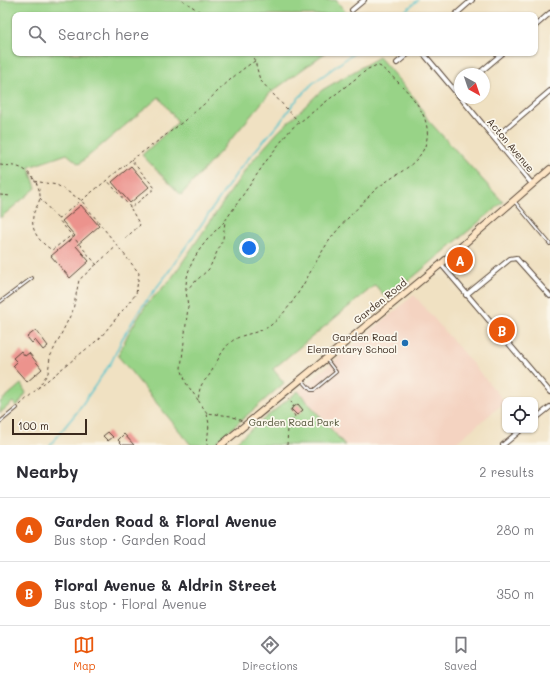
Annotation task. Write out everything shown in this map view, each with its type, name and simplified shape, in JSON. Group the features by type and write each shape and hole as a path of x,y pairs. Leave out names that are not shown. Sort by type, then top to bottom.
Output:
{"street":[{"path":"352,10 364,0"},
{"path":"458,12 472,0"},
{"path":"538,24 550,14"},
{"path":"397,63 405,56"},
{"name":"Acton Avenue","path":"426,56 454,90"},
{"path":"485,68 499,56"},
{"path":"495,138 550,91"},
{"name":"Acton Avenue","path":"465,104 532,184"},
{"name":"Garden Road","path":"221,445 441,264 514,202 550,169"},
{"path":"466,295 510,259 516,258 550,296"},
{"path":"441,264 550,392"},
{"path":"538,417 550,407"},
{"path":"503,445 517,433"}],"lane":[{"path":"514,202 550,244"},
{"path":"0,302 32,278"},
{"path":"301,379 310,390 314,390 326,381 336,372 326,358"},
{"path":"0,422 17,408"}],"path":[{"path":"182,0 200,12"},
{"path":"252,56 255,61 260,80 299,121"},
{"path":"58,219 132,160 154,145 203,105 243,69 255,61"},
{"path":"198,400 202,385 210,375 227,345 246,334 269,327 284,313 301,291 329,242 341,225 374,190 417,159 425,148 427,136 426,125 413,100 393,77 377,65 368,69 299,121 268,157 224,221 208,236 188,271 186,290 188,307 181,368 186,384 207,413 209,424 208,445"},
{"path":"131,208 155,188 132,160"},
{"path":"0,165 18,167 27,171 38,188 40,198 97,265"},
{"path":"38,388 48,373 50,357 73,310 79,280 140,225 131,208 107,180"},
{"path":"17,408 38,388 100,338 136,294 139,273 81,200 57,184 34,181"},
{"path":"0,195 11,196"},
{"path":"40,198 34,214 32,226 38,239 52,250 72,235"},
{"path":"186,290 209,269 223,239 224,221"},
{"path":"284,393 294,406 290,409 295,416 288,428 287,445"},
{"path":"207,413 231,416 246,424"}],"shaded area":[{"name":"Garden Road Elementary School","path":"414,295 502,398 502,404 453,445 345,445 298,391"}],"green space":[{"path":"0,0 336,0 346,12 12,12 12,56 321,56 270,93 228,143 181,195 142,155 178,122 159,97 79,164 67,154 29,167 36,188 0,218"},
{"path":"379,57 417,101 428,120 503,202 387,299 375,285 273,369 284,383 213,445 191,445 118,356 128,334 146,305 171,279 248,166 278,132 322,90"},
{"path":"21,384 26,393 18,405 16,406 13,402 0,413 0,402"},
{"name":"Garden Road Park","path":"298,391 345,445 232,445"}],"building":[{"path":"131,166 149,187 130,203 112,182"},
{"path":"81,205 99,226 76,246 89,261 70,278 51,256 75,236 62,221"},
{"path":"36,330 48,346 43,350 35,340 32,343 27,337"},
{"path":"21,351 25,356 29,353 42,369 27,382 13,366 17,362 13,358"},
{"path":"298,404 303,410 297,415 291,409"},
{"path":"108,432 113,437 108,441 103,436"},
{"path":"124,434 134,445 123,445 118,440"}],"waterway":[{"path":"404,12 418,0"},
{"path":"50,445 77,412 112,361 122,339 141,308 167,274 241,167 281,121 293,104 313,83 350,56"}],"place":[{"name":"Garden Road & Floral Avenue","path":"460,260"},
{"name":"Floral Avenue & Aldrin Street","path":"502,330"},
{"name":"Garden Road Elementary School","path":"405,343"}]}
